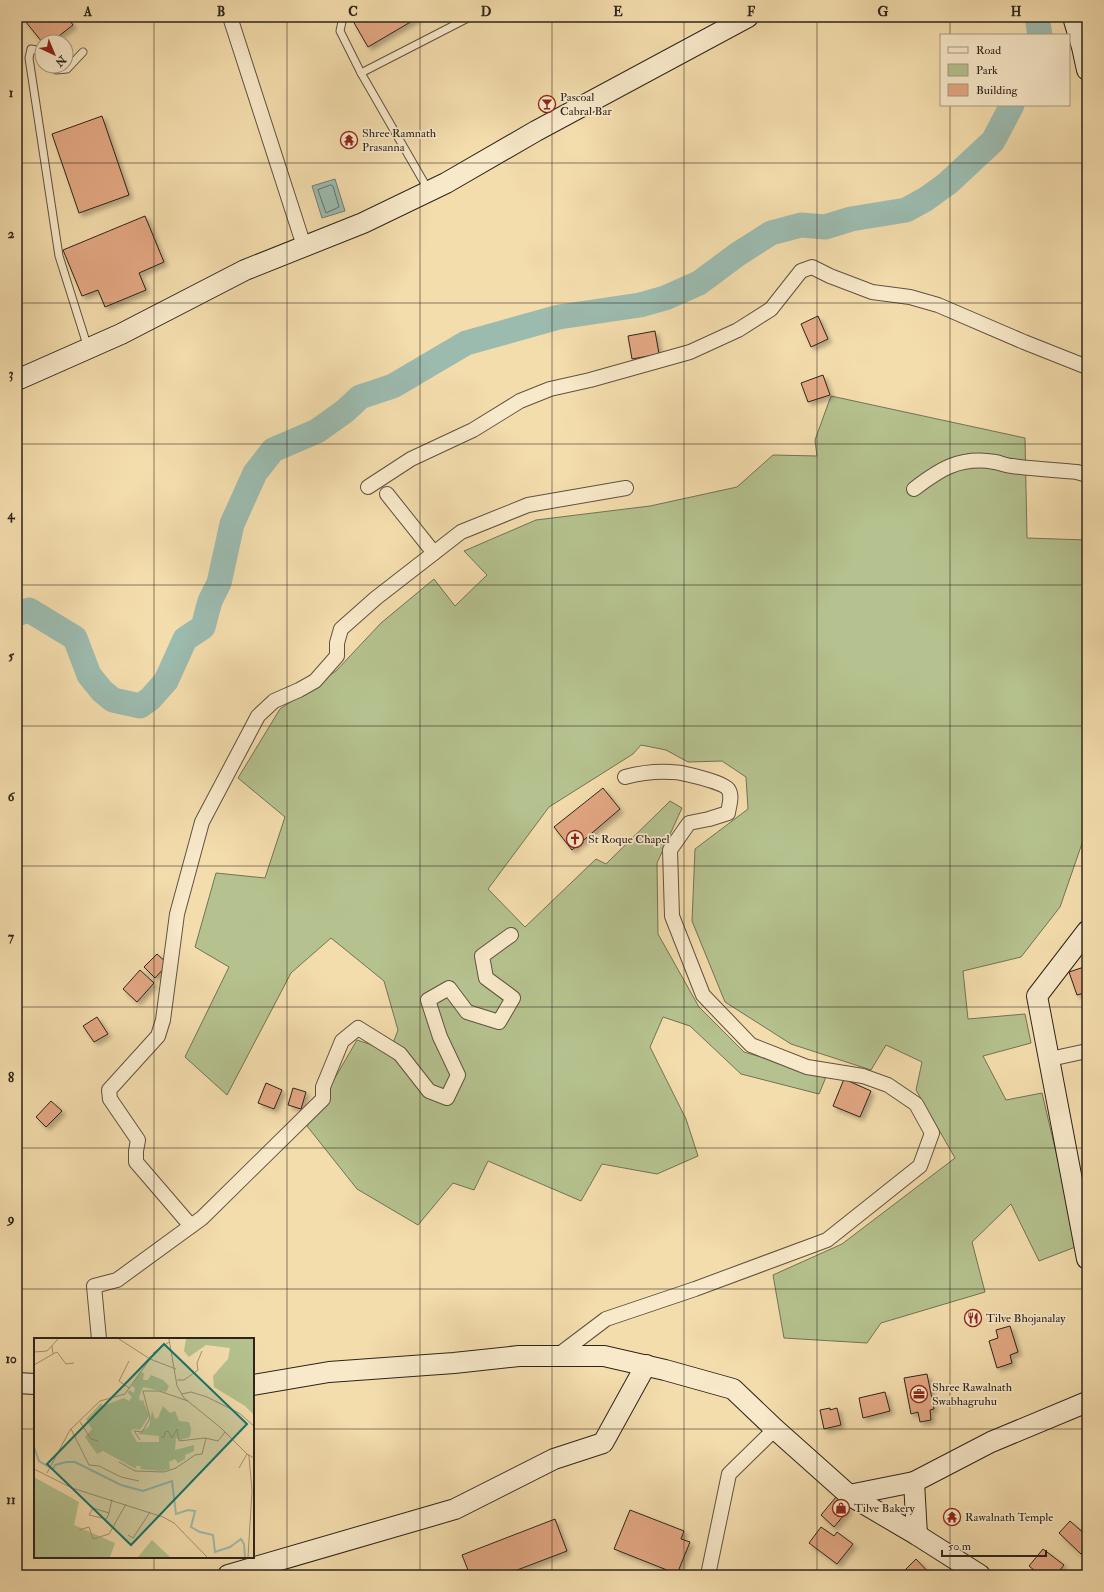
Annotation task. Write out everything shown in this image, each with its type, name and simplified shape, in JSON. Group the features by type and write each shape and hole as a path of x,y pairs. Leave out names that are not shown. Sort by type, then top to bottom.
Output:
{"street":[{"path":"230,17 304,246"},
{"path":"17,380 121,334 245,270 363,223 446,183 536,130 748,17"},
{"path":"1073,17 1087,70"},
{"path":"368,487 411,459 473,430 520,401 550,389 590,380 690,352 738,330 771,309 801,271 812,267 830,276 872,292 910,297 938,305 1024,342 1087,366"},
{"path":"914,489 947,466 973,460 995,462 1010,466 1076,472 1087,475"},
{"path":"192,1226 136,1162 138,1140 110,1099 109,1090 158,1036 163,1020 177,914 202,822 258,716 274,701 315,681 337,656 337,643 341,629 376,598 461,532 528,506 626,488"},
{"path":"387,494 434,553"},
{"path":"556,1356 606,1319 695,1289 827,1240 920,1166 932,1133 916,1104 888,1085 864,1076 806,1067 751,1045 703,994 672,916 670,850 689,823 728,813 731,798 728,788 717,782 672,772 641,773 625,777"},
{"path":"1087,931 1037,996 1087,1259"},
{"path":"99,1338 94,1286 117,1280 202,1218 323,1099 323,1087 342,1040 358,1028 400,1054 429,1091 447,1098 458,1075 440,1038 428,1000 449,988 467,1012 499,1022 513,998 486,978 482,956 511,935"},
{"path":"1050,1059 1087,1051"},
{"path":"254,1385 329,1372 454,1363 519,1356 604,1356 646,1365 733,1389 849,1495 980,1575"},
{"path":"228,1575 455,1509 554,1459 603,1443 646,1365"},
{"path":"17,1383 34,1384"},
{"path":"849,1495 914,1482 991,1442 1087,1402"},
{"path":"708,1575 729,1474 775,1429"},
{"path":"914,1482 916,1535"}],"lane":[{"path":"343,17 340,31 361,73 429,191"},
{"path":"361,73 470,17"},
{"path":"34,50 31,50 29,58 59,256 88,348"},
{"path":"74,61 83,52"}],"green space":[{"path":"831,396 1025,438 1027,538 1087,540 1087,829 1060,907 1021,957 963,971 968,1019 1025,1014 1031,1043 983,1056 1006,1100 1042,1093 1078,1246 1039,1261 1011,1204 972,1242 985,1292 881,1323 867,1343 784,1338 773,1275 842,1244 955,1158 916,1090 922,1062 886,1045 871,1070 791,1044 725,1002 692,921 695,849 748,809 746,777 722,761 688,762 666,750 641,745 633,754 549,807 488,889 525,927 596,859 606,864 670,801 682,808 657,863 658,934 699,1007 744,1052 826,1077 819,1094 741,1074 690,1026 663,1017 650,1047 686,1119 698,1156 657,1174 602,1164 581,1201 488,1161 474,1190 453,1183 418,1225 357,1189 307,1126 357,1040 390,1051 398,1030 384,981 331,938 291,973 227,1095 185,1057 229,967 195,947 216,873 265,878 285,817 238,778 280,709 336,671 381,623 434,579 455,606 487,575 464,551 536,520 650,506 737,487 773,455 817,456 815,440"}],"water":[{"path":"335,179 345,211 322,218 312,186"}],"building":[{"path":"22,17 67,17 73,25 61,34 36,34"},
{"path":"359,17 419,17 368,47 353,21"},
{"path":"102,116 129,195 79,213 52,134"},
{"path":"145,216 164,262 139,273 146,290 105,307 98,290 82,296 63,250"},
{"path":"818,316 828,339 811,347 801,324"},
{"path":"655,331 659,354 632,359 628,336"},
{"path":"823,375 830,395 808,402 801,383"},
{"path":"603,788 620,809 572,850 554,827"},
{"path":"157,954 168,964 155,978 144,967"},
{"path":"1087,966 1087,992 1077,995 1069,972"},
{"path":"140,970 154,983 137,1002 123,989"},
{"path":"97,1017 108,1034 94,1042 83,1026"},
{"path":"844,1079 871,1091 860,1117 833,1106"},
{"path":"266,1083 282,1090 274,1109 258,1103"},
{"path":"293,1088 306,1092 301,1109 288,1105"},
{"path":"51,1101 62,1111 46,1127 36,1117"},
{"path":"1010,1326 1018,1352 1010,1355 1012,1363 997,1368 989,1341 998,1338 996,1330"},
{"name":"Shree Rawalnath Swabhagruhu","path":"927,1374 934,1409 930,1410 931,1420 920,1422 918,1412 911,1414 904,1378"},
{"path":"885,1392 890,1411 863,1418 859,1398"},
{"path":"830,1408 830,1410 837,1408 841,1425 824,1429 820,1410"},
{"path":"836,1497 849,1509 834,1527 821,1515"},
{"path":"630,1510 684,1531 681,1539 690,1542 677,1574 614,1549"},
{"path":"555,1519 567,1551 504,1575 470,1575 462,1555"},
{"path":"1070,1521 1087,1536 1087,1547 1081,1554 1059,1533"},
{"path":"821,1527 834,1536 837,1532 853,1544 837,1564 809,1543"},
{"path":"1043,1549 1064,1565 1056,1575 1040,1575 1029,1566"},
{"path":"916,1559 931,1575 900,1575"}],"waterway":[{"path":"1037,17 1040,34"},
{"path":"17,614 29,610 75,638 89,675 102,691 113,700 140,706 150,699 166,681 185,639 203,627 210,601 219,583 232,524 255,473 273,450 317,431 345,411 360,397 393,386 466,343 559,317 640,305 665,298 699,283 738,254 771,233 801,225 825,227 851,219 906,210 926,199 948,183 993,141 1011,106"}],"place":[{"name":"Pascoal Cabral Bar","path":"547,104"},
{"name":"Shree Ramnath Prasanna","path":"349,140"},
{"name":"St Roque Chapel","path":"575,839"},
{"name":"Tilve Bhojanalay","path":"973,1318"},
{"name":"Shree Rawalnath Swabhagruhu","path":"919,1394"},
{"name":"Tilve Bakery","path":"841,1508"},
{"name":"Rawalnath Temple","path":"952,1517"}]}
